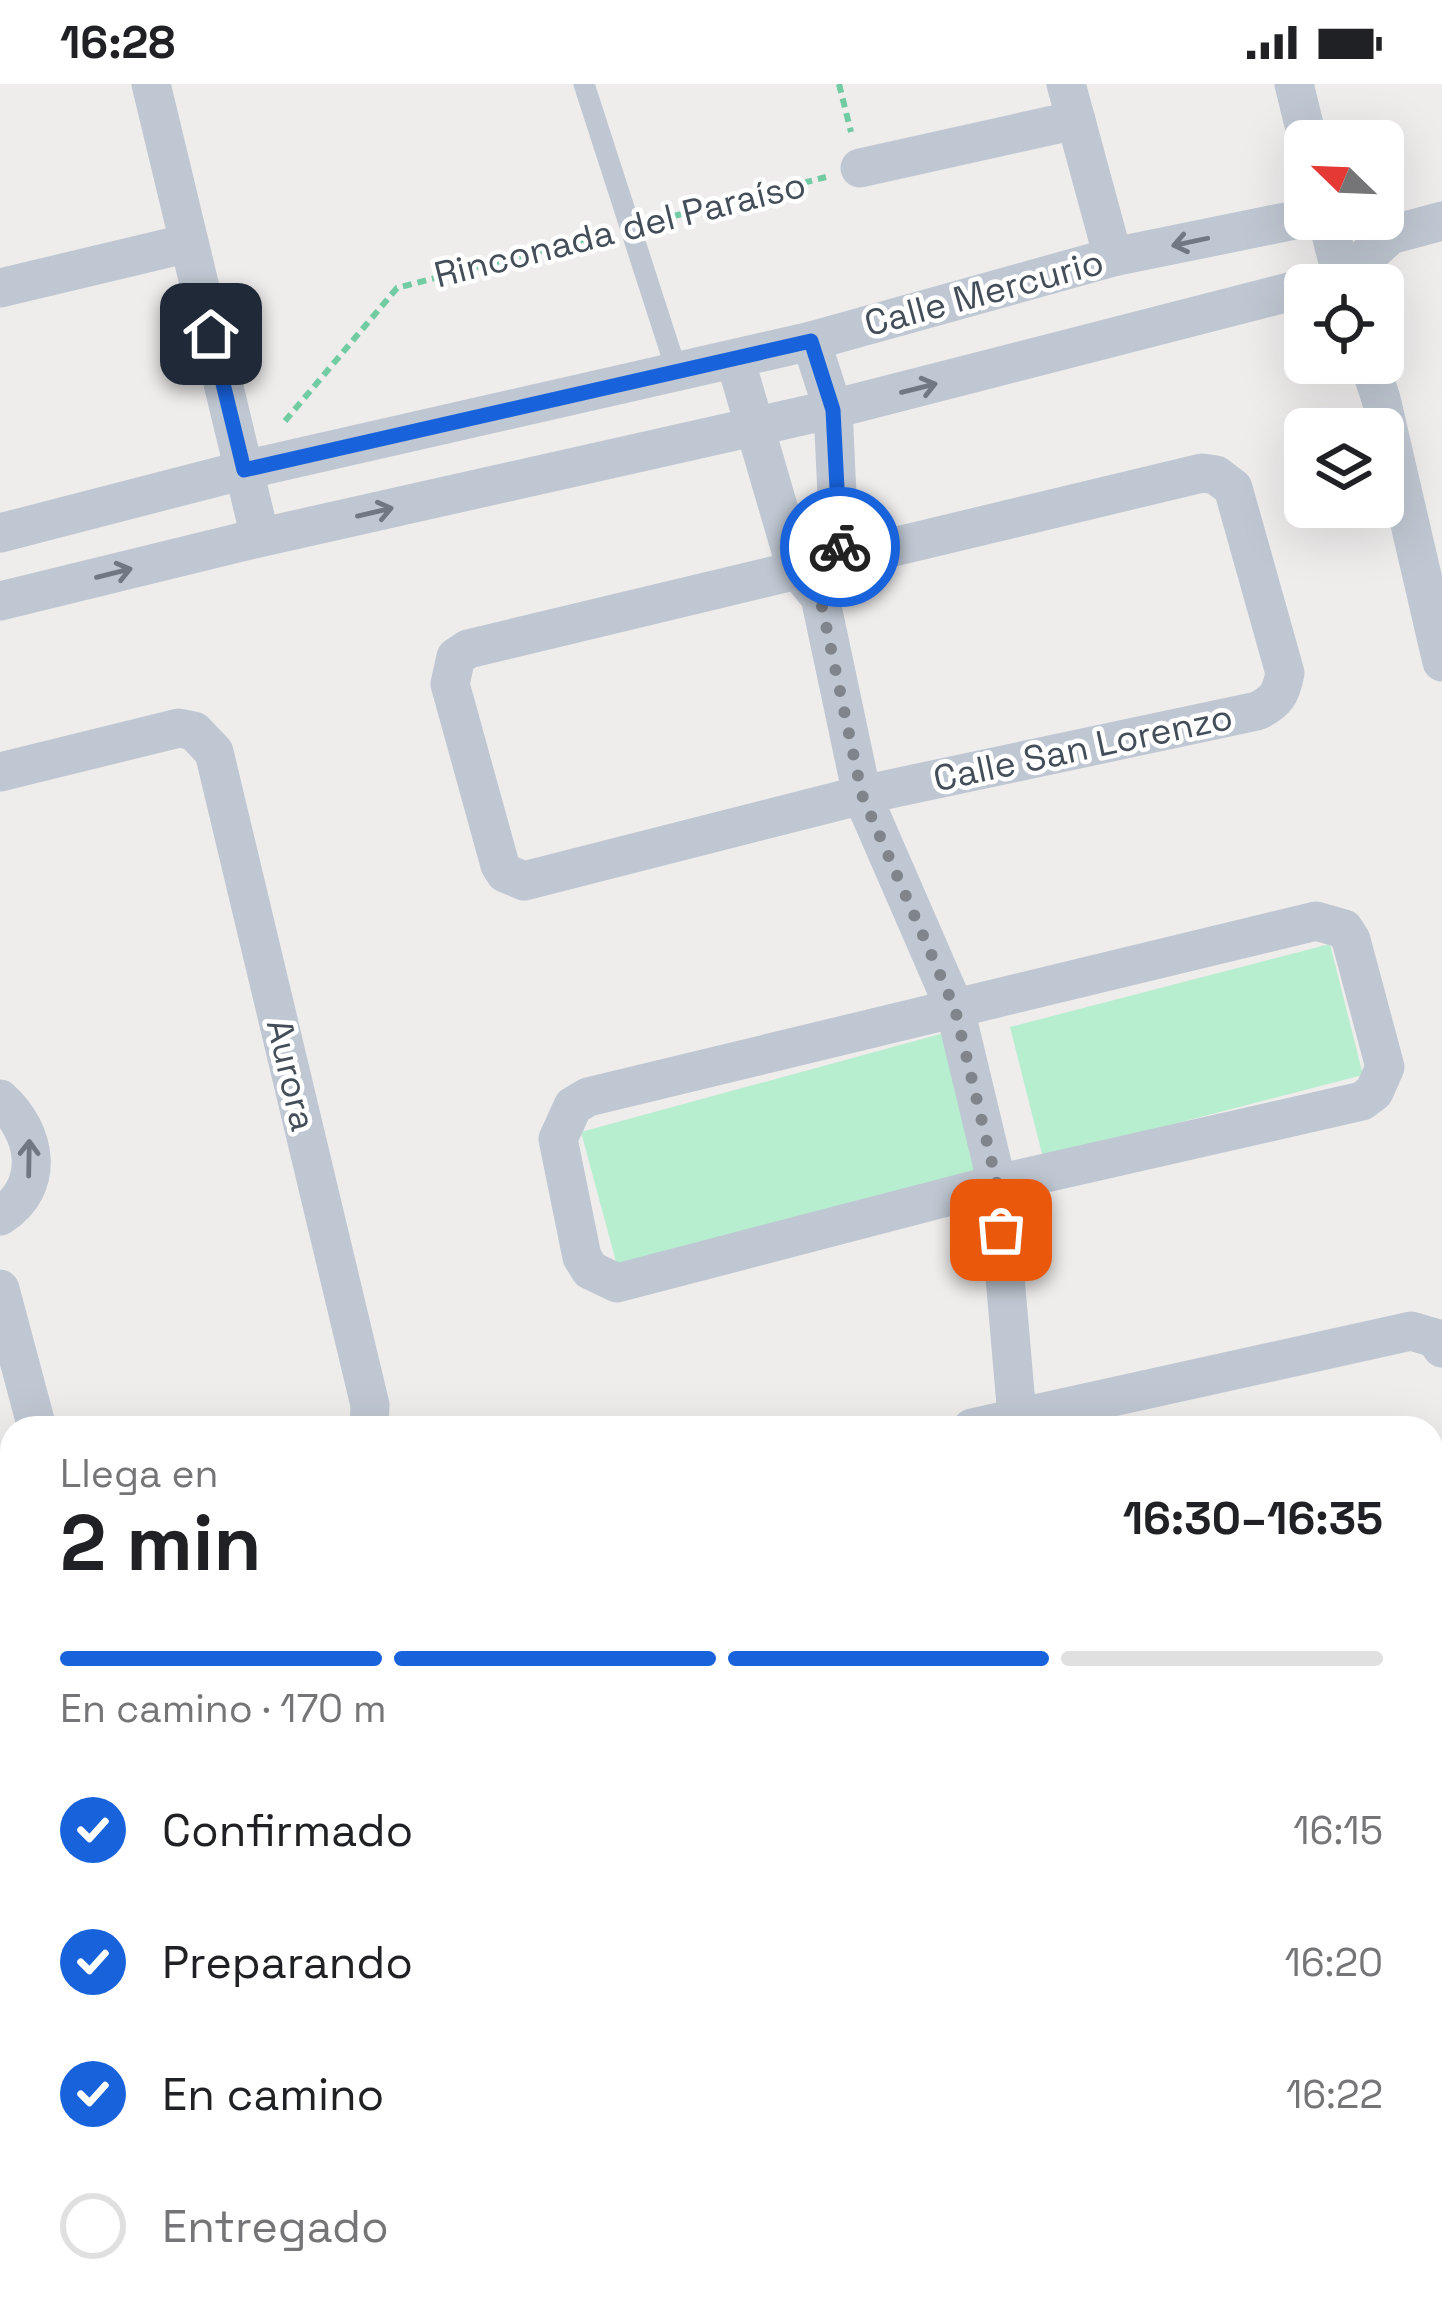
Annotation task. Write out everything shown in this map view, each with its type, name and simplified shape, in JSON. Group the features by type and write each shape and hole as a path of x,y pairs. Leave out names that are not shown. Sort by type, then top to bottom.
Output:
{"street":[{"path":"151,84 260,537"},
{"path":"1294,84 1303,120"},
{"path":"860,168 1071,102 1113,257"},
{"name":"Calle Mercurio","path":"1404,231 1442,221"},
{"name":"Calle Mercurio","path":"0,533 244,470 811,341 1113,257 1284,222"},
{"name":"Calle Mercurio","path":"1353,264 1384,240"},
{"path":"0,287 189,243"},
{"name":"Calle Mercurio","path":"0,601 260,537 833,410 1284,295"},
{"path":"811,341 833,410 840,560 808,582 468,649 456,657 450,684 500,865 505,873 524,881 862,795"},
{"path":"735,359 752,427 808,582 862,795 955,1009 997,1184 1016,1416"},
{"path":"1376,384 1442,662"},
{"name":"Calle San Lorenzo","path":"840,560 1202,473 1216,475 1233,488 1285,673 1281,693 1257,711 862,795"},
{"name":"Aurora","path":"0,772 179,728 194,731 214,752 370,1416"},
{"path":"1316,920 1343,929 1351,940 1385,1067 1375,1092 1362,1101 997,1184 616,1283 590,1270 582,1257 558,1139 573,1106 589,1097 1316,920"},
{"path":"0,1099 19,1116 31,1140 32,1167 24,1192 0,1216"},
{"path":"0,1289 34,1416"},
{"path":"1043,1416 1411,1331 1435,1338 1442,1348"}],"lane":[{"path":"584,84 677,372"}],"path":[{"path":"838,84 860,168"},
{"name":"Rinconada del Paraíso","path":"244,470 397,288 860,168"}],"green space":[{"path":"1330,944 1363,1075 1043,1158 1010,1027"},
{"path":"944,1033 982,1174 619,1273 581,1132"}],"way so far":[{"path":"840,547 840,560 820,597 862,795 955,1009 997,1184 1001,1230"}],"route":[{"path":"211,334 244,470 811,341 833,410 840,547"}]}
